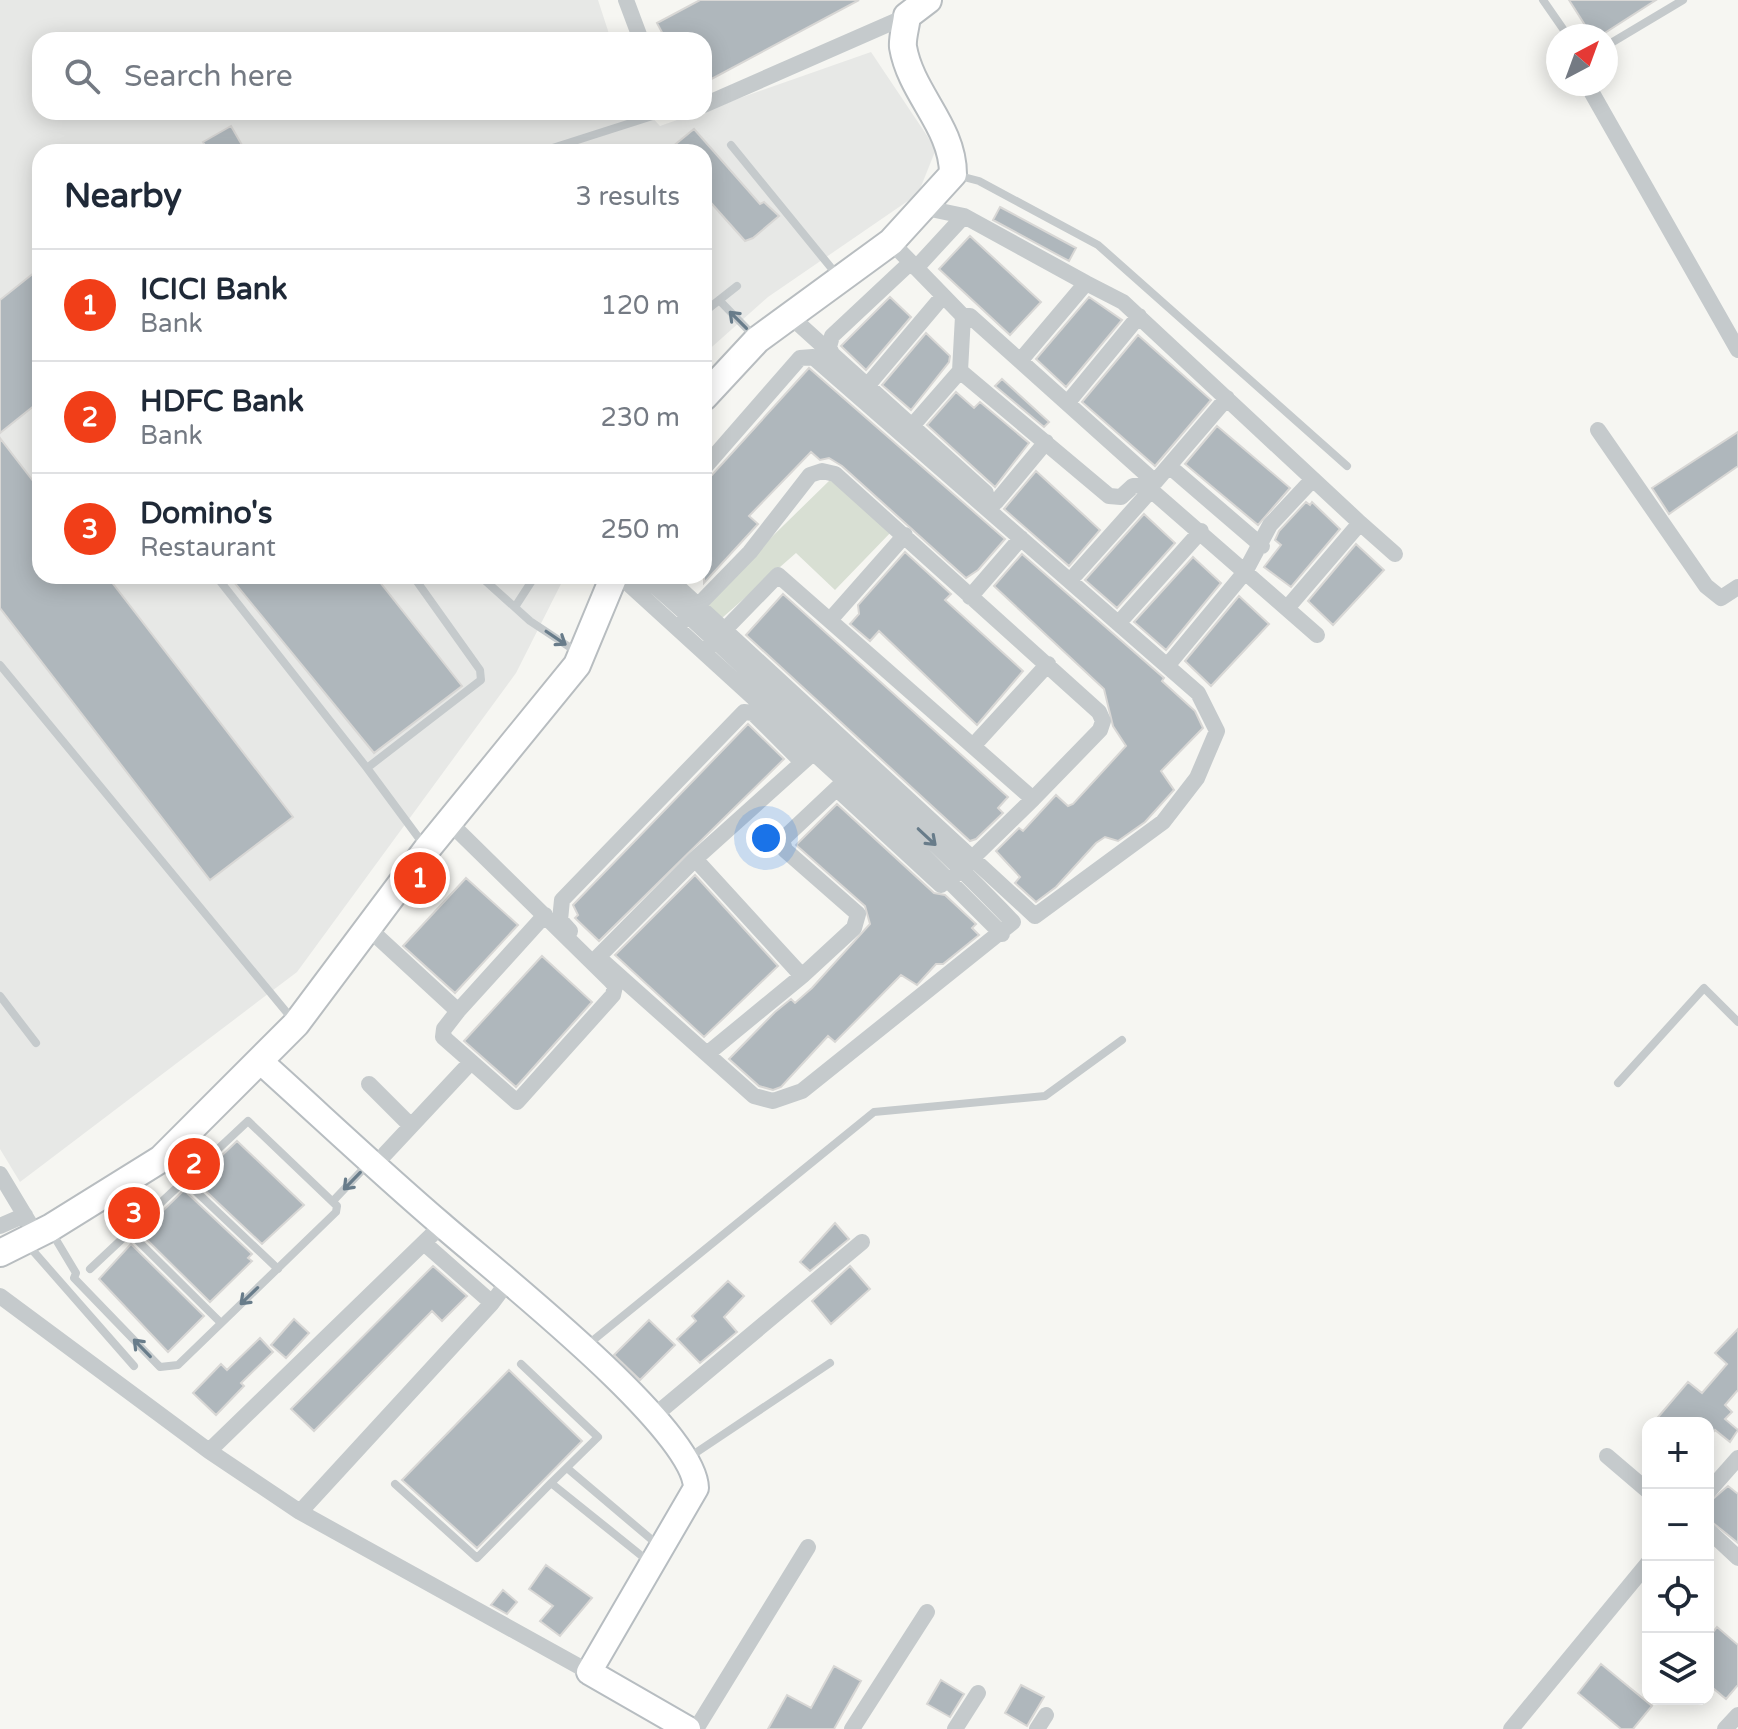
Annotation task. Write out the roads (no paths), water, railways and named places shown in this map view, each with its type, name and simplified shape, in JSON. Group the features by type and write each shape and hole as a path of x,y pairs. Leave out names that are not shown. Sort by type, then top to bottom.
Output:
{"main road":[{"path":"712,388 757,340 891,242 926,208 953,174 951,145 911,72 902,44 907,16 928,0"},
{"path":"0,1253 34,1229 161,1159 296,1024 427,849 581,656 611,584"}],"street":[{"path":"626,0 638,32"},
{"path":"712,101 907,16"},
{"path":"1594,96 1738,350"},
{"path":"926,208 964,216 1123,302 1395,554"},
{"path":"832,354 829,347 832,336 914,265 964,216"},
{"path":"891,242 963,316 970,316 1069,401 1155,482 1227,398"},
{"path":"1020,361 1086,283"},
{"path":"867,386 943,296"},
{"path":"790,316 1212,695"},
{"path":"912,426 960,371 963,316"},
{"path":"1069,401 1139,316"},
{"path":"653,584 713,640 811,750 962,869 1035,916 1163,822 1197,778 1217,731 1198,693 813,357 800,358 712,459"},
{"path":"960,371 1109,496 1121,497 1140,484 1152,489 1317,635"},
{"path":"1598,430 1706,586 1721,598 1738,587"},
{"path":"996,502 1046,442"},
{"path":"1169,466 1262,546"},
{"path":"687,617 816,472 835,474 1048,664 1092,705 1103,721 1100,730 962,869"},
{"path":"1172,660 1245,572 1262,546 1270,525 1313,479"},
{"path":"1076,574 1152,489"},
{"path":"1288,607 1360,523"},
{"path":"1124,617 1201,531"},
{"path":"830,620 905,535"},
{"path":"970,597 1021,538"},
{"path":"713,640 778,575 1033,799"},
{"path":"653,584 962,869 1013,922 802,1091 773,1101 754,1096 598,957 560,920 562,900 744,712 753,713 811,750"},
{"path":"973,746 1048,664"},
{"path":"598,957 695,859 811,750"},
{"path":"846,780 958,901 997,937"},
{"path":"707,1054 802,976 858,922 858,914 852,907 782,844 785,834 846,780"},
{"path":"449,822 545,915 616,990 520,1101 511,1098 443,1037 444,1029 545,915"},
{"path":"695,859 802,976"},
{"path":"368,928 458,1011"},
{"path":"261,1062 378,1158 442,1225 509,1280 654,1416 696,1473 696,1488 589,1672"},
{"path":"378,1158 471,1062"},
{"path":"369,1084 411,1126"},
{"path":"0,1174 34,1229"},
{"path":"209,1451 442,1225"},
{"path":"0,1226 34,1229"},
{"path":"654,1416 862,1242"},
{"path":"424,1243 492,1303"},
{"path":"300,1512 492,1303 509,1280"},
{"path":"0,1296 209,1451 300,1512 688,1729"},
{"path":"1607,1456 1646,1489"},
{"path":"1711,1489 1738,1458"},
{"path":"1714,1536 1738,1558"},
{"path":"696,1729 808,1547"},
{"path":"1511,1729 1642,1570"},
{"path":"852,1729 927,1612"},
{"path":"955,1729 978,1693"},
{"path":"1725,1729 1738,1715"}],"lane":[{"path":"1543,0 1560,24"},
{"path":"1618,39 1683,0"},
{"path":"565,144 640,120"},
{"path":"731,145 840,279"},
{"path":"953,174 979,181 1098,245 1347,466"},
{"path":"712,306 737,286"},
{"path":"719,300 757,340"},
{"path":"222,584 427,849"},
{"path":"367,768 481,680 480,670 419,584"},
{"path":"489,584 581,656"},
{"path":"515,607 530,584"},
{"path":"1,668 296,1024"},
{"path":"1618,1083 1704,988 1738,1022"},
{"path":"0,996 36,1043"},
{"path":"583,1349 874,1112 1045,1096 1122,1040"},
{"path":"34,1229 76,1273 74,1278 160,1367 178,1365 336,1212 337,1206 248,1121 90,1269"},
{"path":"333,1201 378,1158"},
{"path":"127,1180 157,1207"},
{"path":"185,1181 278,1269"},
{"path":"34,1229 134,1366"},
{"path":"130,1233 221,1323"},
{"path":"687,1459 830,1363"},
{"path":"395,1484 477,1558 598,1437 521,1364"},
{"path":"567,1468 657,1556"},
{"path":"551,1483 657,1556"}],"place":[{"name":"ICICI Bank","path":"420,878"},
{"name":"HDFC Bank","path":"194,1164"},
{"name":"Domino's","path":"134,1213"}]}
